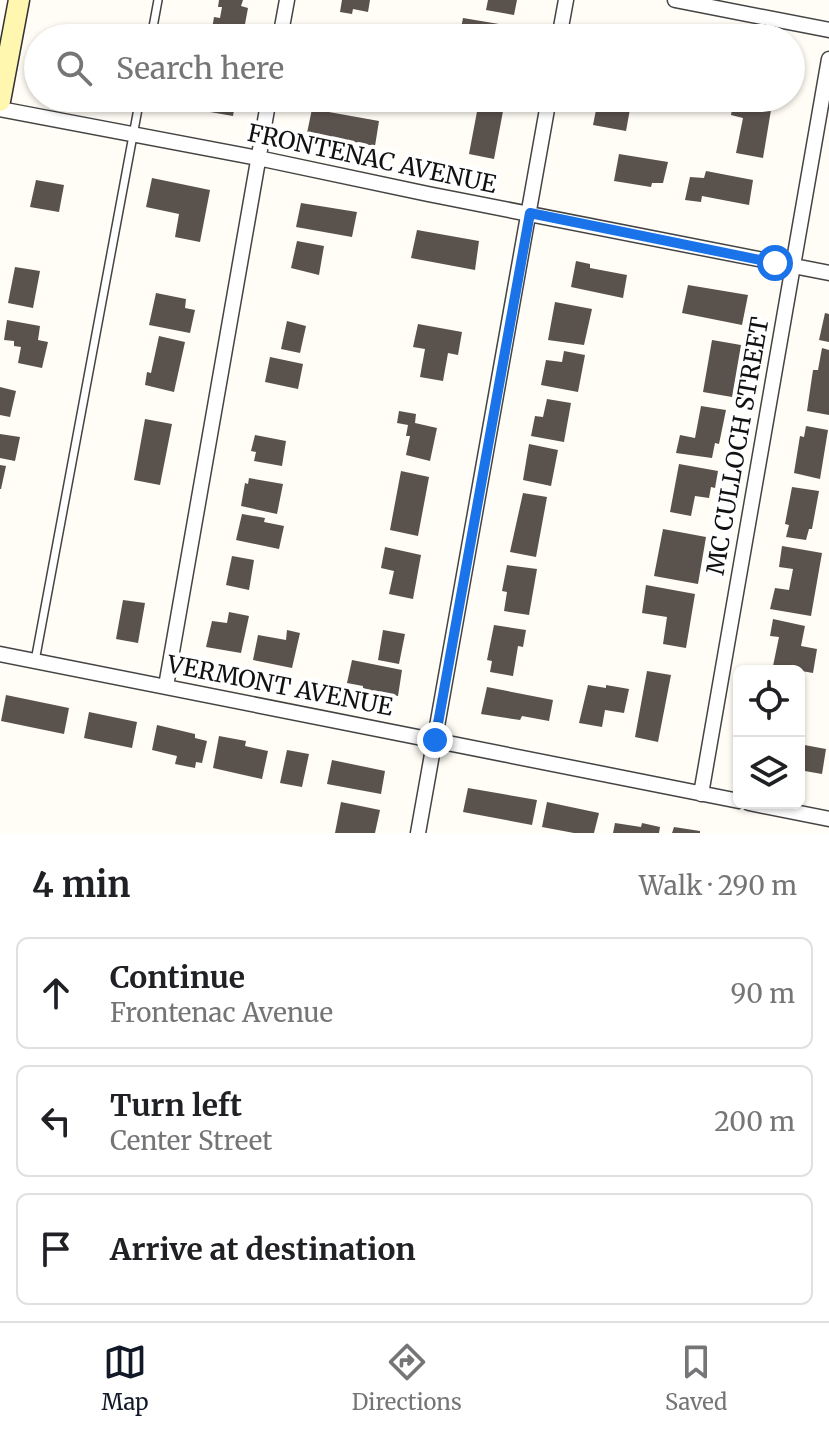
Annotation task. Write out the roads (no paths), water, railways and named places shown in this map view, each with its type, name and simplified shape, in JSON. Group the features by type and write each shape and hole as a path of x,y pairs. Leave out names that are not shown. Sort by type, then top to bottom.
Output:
{"street":[{"path":"0,101 19,0"},
{"path":"283,24 287,0"},
{"path":"562,24 566,0"},
{"path":"675,0 798,24"},
{"path":"805,25 829,30"},
{"name":"MC CULLOCH STREET","path":"701,794 829,59"},
{"name":"FRONTENAC AVENUE","path":"0,109 829,273"},
{"path":"166,686 266,112"},
{"path":"418,833 547,112"},
{"name":"VERMONT AVENUE","path":"0,654 733,800"},
{"path":"779,809 829,819"}],"lane":[{"path":"154,24 158,0"},
{"path":"35,661 138,112"}]}
